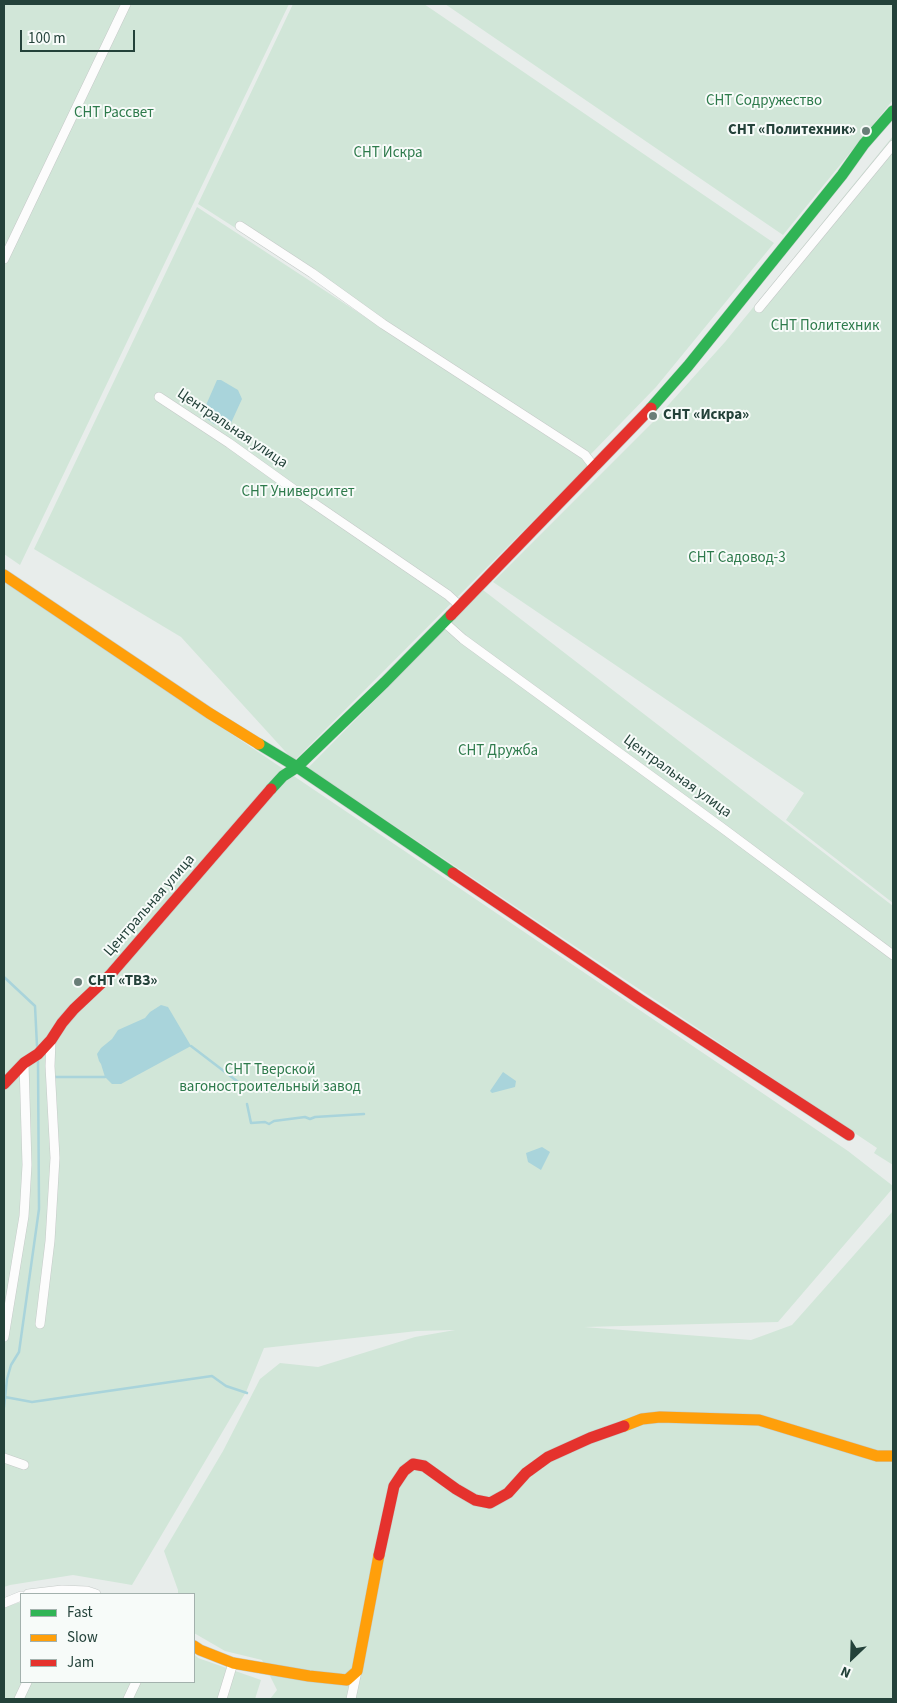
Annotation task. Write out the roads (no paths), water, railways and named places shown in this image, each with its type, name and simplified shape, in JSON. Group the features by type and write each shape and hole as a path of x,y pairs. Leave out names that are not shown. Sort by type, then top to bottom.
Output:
{"street":[{"path":"4,259 126,4"},
{"name":"Центральная улица","path":"4,1084 24,1063 38,1054 74,1009 110,975 283,776 297,767 384,682 595,468 688,366 842,175 864,144 893,111"},
{"path":"759,308 893,145"},
{"path":"240,226 312,273 383,324 585,455 595,468"},
{"name":"Центральная улица","path":"159,397 229,443 448,595 460,606"},
{"path":"4,575 203,709 297,767 656,1010 849,1135"},
{"name":"Центральная улица","path":"444,622 470,644 893,955"},
{"path":"40,1324 50,1242 55,1158 50,1066 51,1040"},
{"path":"4,1337 24,1216 27,1165 24,1063"},
{"path":"351,1699 371,1590 394,1486 404,1471 413,1464 424,1466 475,1500 490,1503 508,1493 526,1473 548,1457 590,1438 642,1419 660,1417 759,1420 878,1456 893,1456"},
{"path":"4,1458 24,1465"},
{"path":"44,1593 87,1591 93,1593"},
{"path":"4,1603 20,1596"},
{"path":"195,1647 233,1663 278,1671 347,1680 357,1671"},
{"path":"222,1699 233,1663"},
{"path":"19,1699 27,1683"},
{"path":"128,1699 136,1683"}],"water":[{"path":"217,380 221,380 238,390 242,399 231,423 223,427 214,424 206,418 203,412"},
{"path":"161,1005 168,1007 191,1046 121,1084 112,1084 105,1077 97,1054 118,1030 145,1018 150,1012"},
{"path":"503,1072 516,1081 515,1087 492,1093 490,1091"},
{"path":"542,1147 550,1152 541,1170 528,1162 526,1153"}],"waterway":[{"path":"4,977 35,1006 37,1046"},
{"path":"191,1046 250,1091"},
{"path":"4,1407 7,1379 11,1365 19,1352 39,1209 38,1061"},
{"path":"55,1077 105,1077"},
{"path":"247,1104 251,1123 265,1122 269,1124 274,1121 305,1117 310,1119 315,1117 364,1114"},
{"path":"5,1397 32,1402 212,1376 226,1386 247,1393"}],"place":[{"name":"СНТ «Политехник»","path":"866,131"},
{"name":"СНТ «Искра»","path":"653,416"},
{"name":"СНТ «ТВЗ»","path":"78,982"}],"park label":[{"name":"СНТ Содружество","path":"764,102"},
{"name":"СНТ Рассвет","path":"114,114"},
{"name":"СНТ Искра","path":"388,154"},
{"name":"СНТ Политехник","path":"825,327"},
{"name":"СНТ Университет","path":"298,493"},
{"name":"СНТ Садовод-3","path":"737,559"},
{"name":"СНТ Дружба","path":"498,752"},
{"name":"СНТ Тверской вагоностроительный завод","path":"270,1080"}]}
